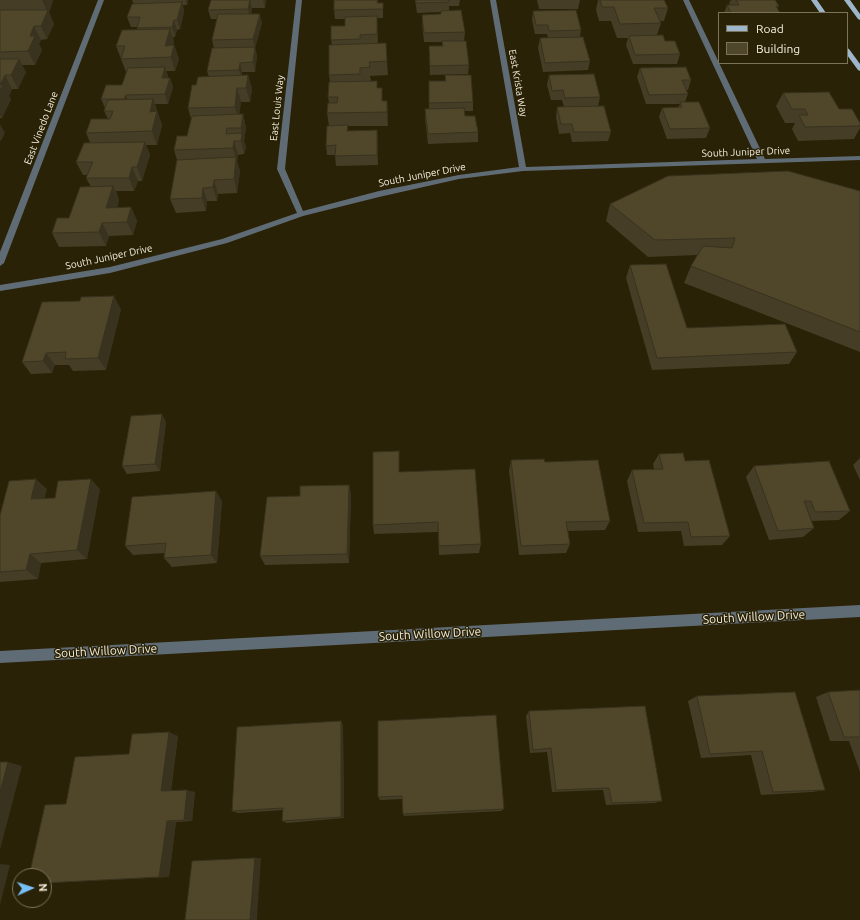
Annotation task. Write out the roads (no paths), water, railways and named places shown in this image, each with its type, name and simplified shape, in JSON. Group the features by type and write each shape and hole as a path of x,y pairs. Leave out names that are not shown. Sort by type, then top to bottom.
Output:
{"main road":[{"path":"814,0 822,12"},
{"path":"847,0 860,18"},
{"path":"848,51 860,69"}],"street":[{"name":"East Vinedo Lane","path":"0,263 101,0"},
{"name":"East Louis Way","path":"299,0 281,169 302,214"},
{"name":"East Krista Way","path":"493,0 523,169"},
{"path":"686,0 762,161"},
{"name":"South Juniper Drive","path":"0,288 110,270 224,240 302,214 380,194 459,177 523,169 860,158"},
{"name":"South Willow Drive","path":"0,657 860,611"}]}
